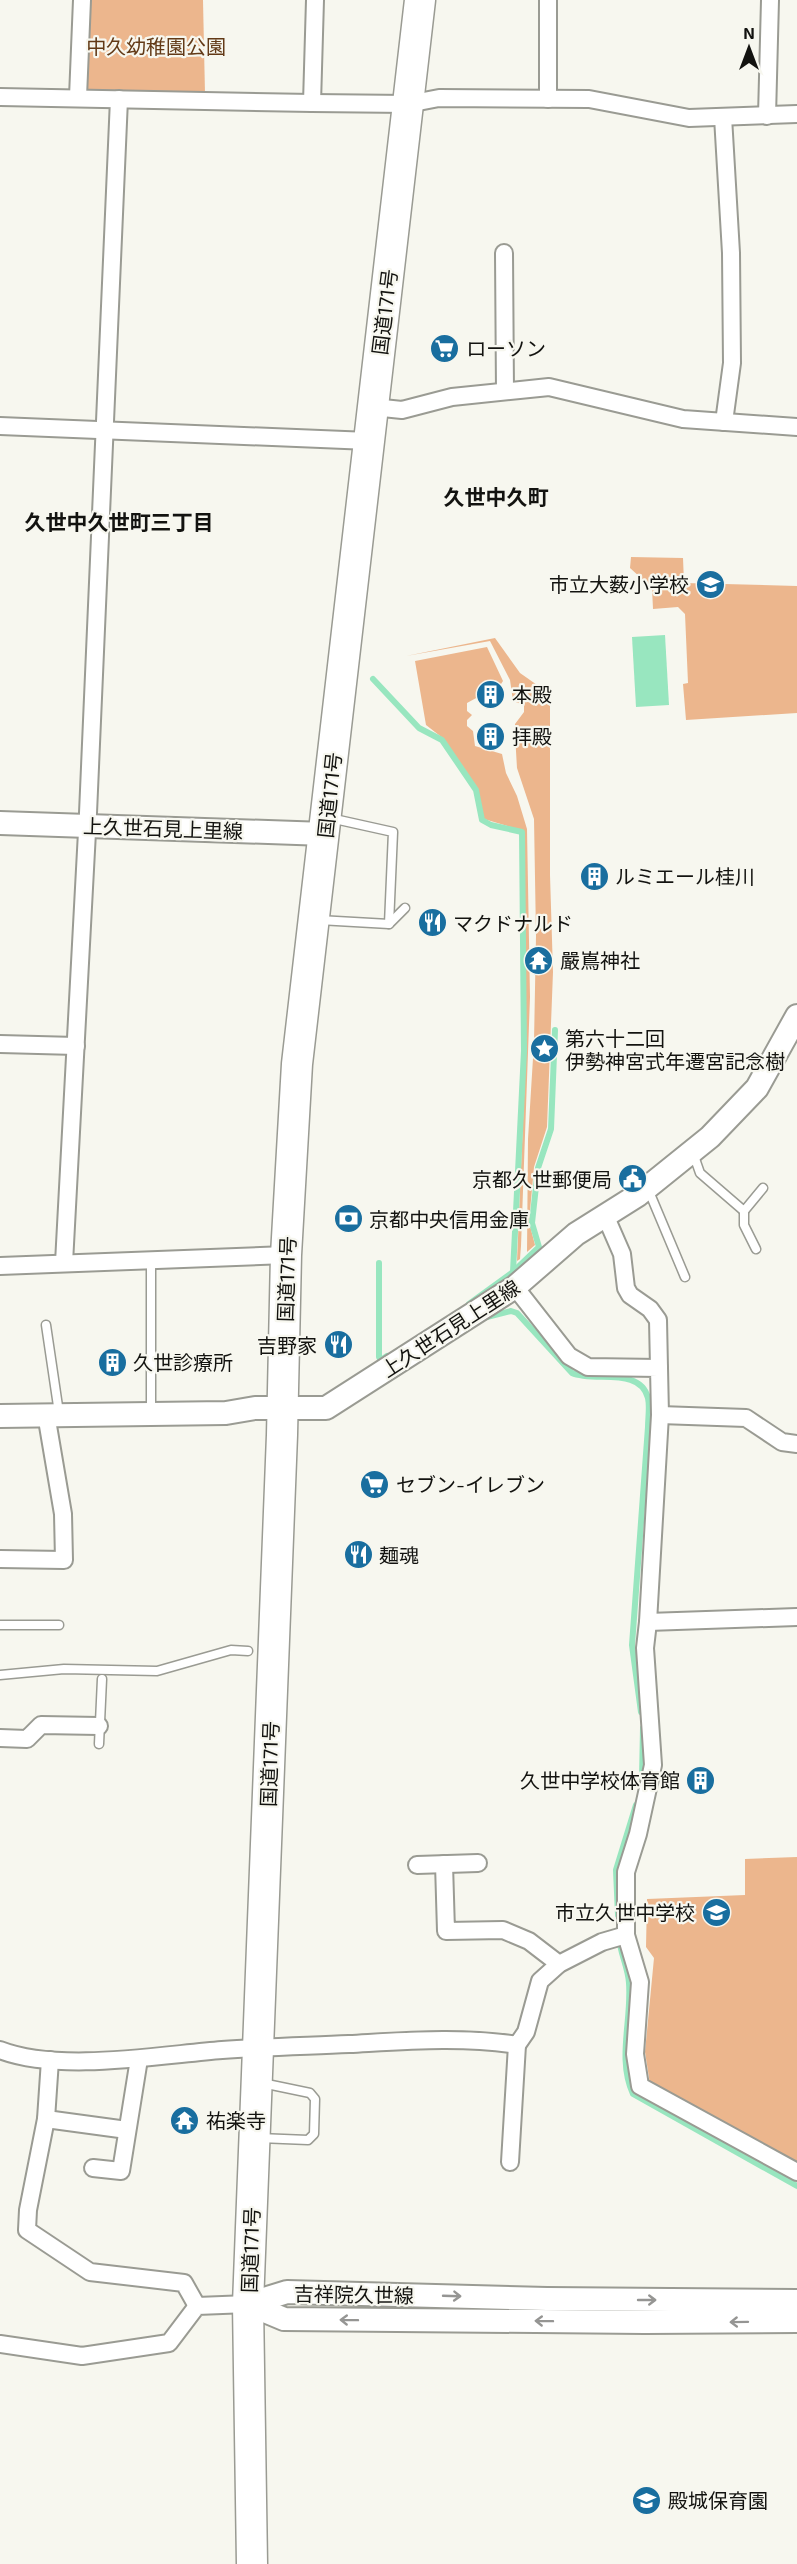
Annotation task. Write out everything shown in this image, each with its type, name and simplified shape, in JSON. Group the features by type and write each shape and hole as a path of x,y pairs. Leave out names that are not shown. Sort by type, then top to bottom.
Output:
{"highway":[{"name":"国道171号","path":"252,2564 249,2304 283,1408 286,1255 297,1064 420,0"}],"main road":[{"name":"上久世石見上里線","path":"0,823 87,826 326,826"},
{"name":"上久世石見上里線","path":"1,1414 226,1413 255,1408 326,1408 515,1287 576,1234 647,1189 693,1152 757,1088 797,1016"},
{"name":"吉祥院久世線","path":"249,2304 286,2292 547,2299 797,2301"},
{"name":"吉祥院久世線","path":"249,2304 284,2319 797,2321"}],"street":[{"path":"78,97 82,0"},
{"path":"312,103 315,0"},
{"path":"548,0 548,99"},
{"path":"767,116 770,0"},
{"path":"0,97 408,104 439,98 589,99 689,118 797,114"},
{"path":"64,1263 87,826 119,99"},
{"path":"723,117 731,253 732,363 724,422"},
{"path":"504,253 505,392"},
{"path":"374,407 402,410 452,397 549,387 683,419 797,427"},
{"path":"0,426 369,441"},
{"path":"0,1044 76,1046"},
{"path":"605,1215 619,1243 626,1288 630,1295 650,1309 658,1320 660,1415 645,1648 653,1765 638,1834 626,1872 626,1935 640,1982 635,2054 640,2086 797,2172"},
{"path":"0,1266 286,1255"},
{"path":"515,1287 569,1356 578,1362 588,1367 659,1368"},
{"path":"0,1559 64,1560 63,1514 53,1414"},
{"path":"660,1415 746,1418 782,1442 797,1444"},
{"path":"648,1622 797,1617"},
{"path":"0,1738 27,1739 41,1725 99,1726"},
{"path":"417,1865 478,1863"},
{"path":"444,1864 446,1931 503,1930 529,1941 559,1964"},
{"path":"510,2162 517,2045 526,2032 540,1981 559,1964 602,1942 626,1935"},
{"path":"0,2050 50,2060 139,2059 257,2049 421,2040 497,2042 517,2045"},
{"path":"93,2168 121,2171 139,2059"},
{"path":"50,2060 46,2119 28,2210 27,2230 90,2272 184,2283 197,2306"},
{"path":"46,2119 127,2130"},
{"path":"197,2306 249,2304"},
{"path":"0,2344 82,2356 169,2343 197,2306"}],"lane":[{"path":"326,826 393,832 389,924"},
{"path":"315,920 389,924 405,908"},
{"path":"693,1152 700,1173 744,1211"},
{"path":"756,1249 744,1225 744,1211 763,1188"},
{"path":"647,1189 685,1277"},
{"path":"151,1259 151,1414"},
{"path":"46,1325 53,1414"},
{"path":"0,1625 59,1625"},
{"path":"0,1675 64,1669 157,1671 231,1650 248,1651"},
{"path":"99,1744 102,1679"},
{"path":"254,2138 308,2140 314,2134 315,2118 315,2099 310,2093 256,2081"}],"green space":[{"name":"中久幼稚園公園","path":"91,0 203,0 205,94 87,90"},
{"path":"631,557 683,558 684,583 797,586 797,713 686,720 683,684 688,683 685,614 678,607 653,609 652,588 630,568"},
{"path":"495,638 520,673 550,694 550,875 553,972 547,1127 534,1167 529,1222 535,1245 527,1252 528,1139 534,1042 536,936 534,819 517,768 515,734 515,724 524,712 524,705 513,701 510,680 490,641 406,656"},
{"path":"487,647 503,681 499,687 479,687 478,697 467,703 467,711 472,715 467,720 467,726 473,731 475,746 502,754 506,773 517,796 527,829 530,997 521,1246 520,1259 517,1261 526,1051 524,831 484,819 478,790 444,739 426,725 415,661"},
{"path":"797,1857 797,2162 650,2084 645,2052 654,1958 646,1947 647,1899 745,1895 745,1859"}],"shaded area":[{"path":"665,635 669,705 636,707 632,637"}],"waterway":[{"path":"373,679 419,728 442,740 476,790 482,820 491,825 522,832 524,1051 513,1272 469,1304"},
{"path":"513,1272 539,1247 532,1223 538,1168 551,1129 555,1030"},
{"path":"379,1263 379,1357 381,1360 387,1356"},
{"path":"483,1318 511,1311 517,1313 572,1373 581,1376 615,1377 636,1382 643,1388 648,1398 648,1427 632,1645 641,1712"},
{"path":"642,1778 643,1728"},
{"path":"618,1915 616,1870 636,1805"},
{"path":"619,1937 629,1983 625,2053 628,2081 633,2094 797,2186"}],"place":[{"name":"ローソン","path":"445,348"},
{"name":"市立大薮小学校","path":"710,584"},
{"name":"本殿","path":"491,694"},
{"name":"拝殿","path":"491,736"},
{"name":"ルミエール桂川","path":"594,876"},
{"name":"マクドナルド","path":"432,923"},
{"name":"嚴嶌神社","path":"539,960"},
{"name":"第六十二回 伊勢神宮式年遷宮記念樹","path":"544,1049"},
{"name":"京都久世郵便局","path":"633,1179"},
{"name":"京都中央信用金庫","path":"348,1219"},
{"name":"吉野家","path":"338,1345"},
{"name":"久世診療所","path":"112,1362"},
{"name":"セブン-イレブン","path":"375,1484"},
{"name":"麺魂","path":"358,1555"},
{"name":"久世中学校体育館","path":"701,1780"},
{"name":"市立久世中学校","path":"716,1912"},
{"name":"祐楽寺","path":"185,2120"},
{"name":"殿城保育園","path":"647,2500"}],"district":[{"name":"久世中久町","path":"496,496"},
{"name":"久世中久世町三丁目","path":"119,521"}]}
